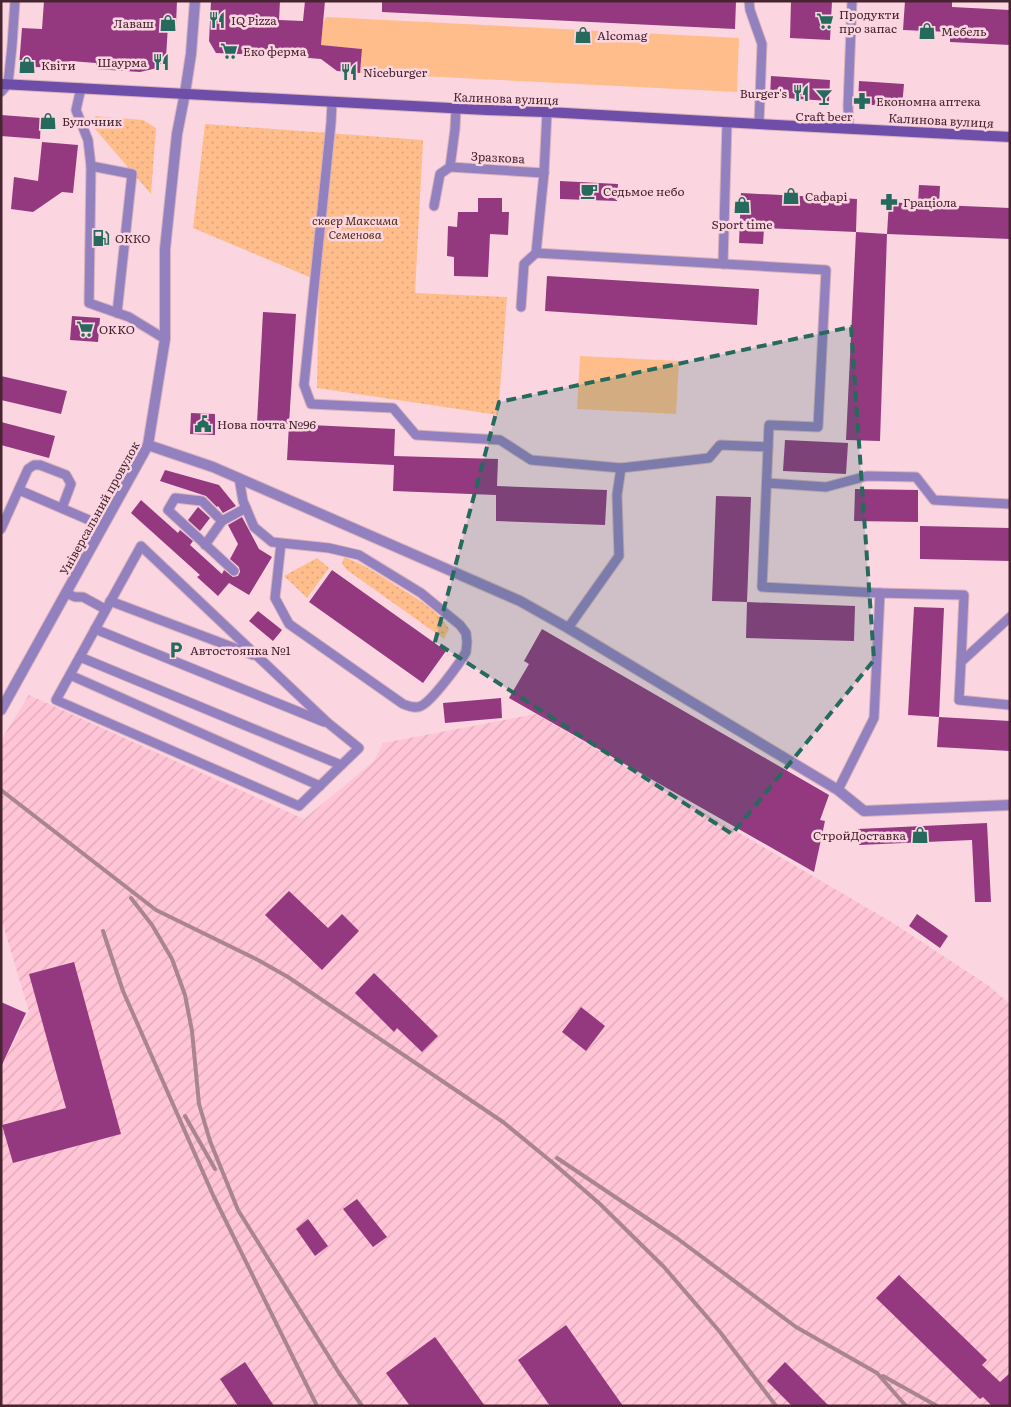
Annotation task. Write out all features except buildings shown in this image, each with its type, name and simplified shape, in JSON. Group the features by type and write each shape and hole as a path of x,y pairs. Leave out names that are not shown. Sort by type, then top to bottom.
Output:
{"main road":[{"name":"Калинова вулиця","path":"3,87 81,88 185,93 1010,136"}],"street":[{"name":"Універсальний провулок","path":"1,710 148,445 164,339 165,249 177,134 191,54 194,1"},
{"path":"148,445 239,478 520,601 838,790 864,811 1010,805"}],"lane":[{"path":"3,87 12,46 15,1"},
{"path":"750,1 750,10 762,44 759,124"},
{"path":"849,128 848,106 852,1"},
{"path":"81,88 76,110 88,140 91,166 89,303 128,317 164,339"},
{"path":"332,102 304,385 311,404 393,408 416,435 500,440 531,460 621,468 709,458 720,446 768,447"},
{"path":"434,206 440,174 450,167 456,108"},
{"path":"521,307 524,264 536,253 544,173 547,112"},
{"path":"723,264 727,122"},
{"path":"91,166 132,174 117,313"},
{"name":"Зразкова","path":"450,167 544,173"},
{"path":"536,253 826,270 818,427 769,425 762,587 964,595 958,700 1010,705"},
{"path":"1,529 28,469 34,465 66,475 71,484 62,508"},
{"path":"568,628 619,556 617,495 621,468"},
{"path":"767,483 826,487 867,476 916,477 934,500 1010,504"},
{"path":"239,478 243,501 254,527 272,542 330,548 359,555 421,594 460,625 466,633 466,652 429,701 420,707 403,704 289,624 275,598 281,543"},
{"path":"19,490 103,526"},
{"path":"222,521 202,501 175,498 168,510 234,571"},
{"path":"205,545 222,521 246,508"},
{"path":"141,546 328,724 359,748 299,806 56,700 110,601 141,546"},
{"path":"66,593 75,597 83,597 105,609"},
{"path":"838,790 874,718 880,593"},
{"path":"110,601 258,657"},
{"path":"961,662 1010,618"},
{"path":"95,629 328,724"},
{"path":"80,657 341,765"},
{"path":"70,675 320,786"}],"highlighted area":[{"path":"851,327 874,660 732,834 435,642 499,402"}],"shaded area":[{"path":"29,695 304,819 374,761 383,743 536,714 893,923 989,986 1010,1004 1010,1406 1,1406 1,1067 29,1012 1,918 1,740"}],"green space":[{"path":"326,17 739,38 737,92 360,73 362,49 321,45 323,23"},
{"path":"95,116 143,120 156,128 151,194 95,129"},
{"name":"сквер Максима Семенова","path":"205,124 423,140 415,293 507,297 498,415 317,388 319,281 193,228"},
{"path":"580,356 679,361 676,414 577,409"},
{"path":"344,557 375,572 431,609 449,629 444,639 347,570 342,564"},
{"path":"317,558 329,568 307,598 284,576"}],"railway":[{"path":"1,790 156,910 258,960 288,977 503,1122 600,1204 664,1267 720,1332 776,1406"},
{"path":"131,898 152,925 172,959 185,995 192,1031 199,1104 210,1141 238,1210 339,1373 362,1406"},
{"path":"103,931 123,991 213,1195 317,1406"},
{"path":"185,1116 215,1169"},
{"path":"557,1158 678,1239 796,1327 877,1373 906,1406"},
{"path":"883,1376 937,1406"}],"place":[{"name":"IQ Pizza","path":"217,20"},
{"name":"Продукти про запас","path":"825,21"},
{"name":"Лаваш","path":"168,23"},
{"name":"Мебель","path":"927,31"},
{"name":"Alcomag","path":"583,35"},
{"name":"Еко ферма","path":"229,51"},
{"name":"Шаурма","path":"161,62"},
{"name":"Квіти","path":"27,65"},
{"name":"Niceburger","path":"349,72"},
{"name":"Burger's","path":"801,93"},
{"name":"Craft beer","path":"824,97"},
{"name":"Економна аптека","path":"862,101"},
{"name":"Булочник","path":"48,121"},
{"name":"Седьмое небо","path":"589,191"},
{"name":"Сафарі","path":"791,196"},
{"name":"Граціола","path":"889,202"},
{"name":"Sport time","path":"742,205"},
{"name":"ОККО","path":"101,238"},
{"name":"OKKO","path":"85,329"},
{"name":"Нова почта №96","path":"203,424"},
{"name":"Автостоянка №1","path":"176,650"},
{"name":"СтройДоставка","path":"920,835"}]}
